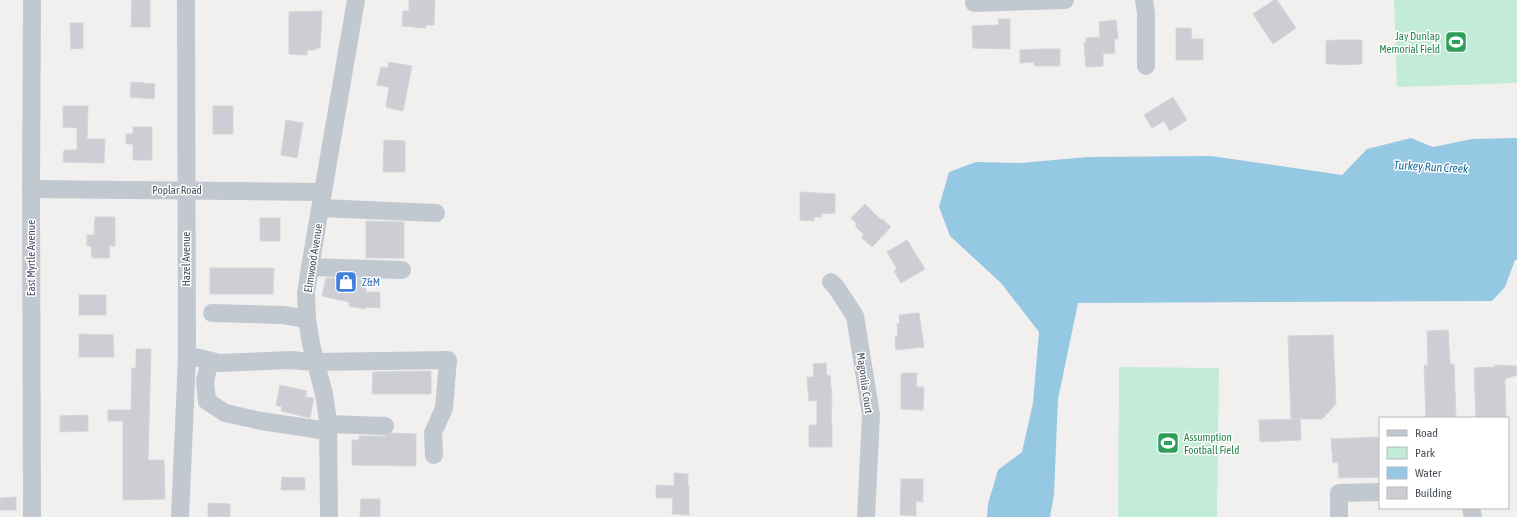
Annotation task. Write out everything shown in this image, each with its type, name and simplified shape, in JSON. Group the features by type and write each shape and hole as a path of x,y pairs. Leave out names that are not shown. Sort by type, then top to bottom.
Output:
{"street":[{"name":"East Myrtle Avenue","path":"32,0 32,517"},
{"name":"Hazel Avenue","path":"180,517 187,357 186,0"},
{"name":"Elmwood Avenue","path":"329,517 328,427 324,394 310,344 306,293 356,0"},
{"path":"974,3 1065,0"},
{"path":"1144,0 1146,13 1146,66"},
{"name":"Poplar Road","path":"31,189 186,190 322,200 436,213"},
{"path":"310,267 402,270"},
{"name":"Magonlia Court","path":"831,282 836,287 855,316 871,415 866,517"},
{"path":"212,313 283,315 307,319"},
{"path":"187,357 219,364 290,360 315,362 448,360 444,408 433,433 434,455"},
{"path":"210,361 205,381 206,401 225,413 261,421 328,427 385,426"},
{"path":"1339,517 1339,493 1379,492"}],"green space":[{"name":"Jay Dunlap Memorial Field","path":"1394,0 1517,0 1517,83 1397,87"},
{"name":"Assumption Football Field","path":"1119,367 1219,368 1217,517 1118,517"}],"water":[{"name":"Turkey Run Creek","path":"1411,138 1433,147 1472,139 1517,138 1517,260 1515,260 1505,287 1492,301 1078,303 1058,399 1054,495 1050,517 987,517 988,504 998,470 1022,452 1033,403 1039,332 1001,283 950,236 939,207 949,172 976,162 1020,163 1088,157 1211,156 1342,175 1367,149"}],"building":[{"path":"132,0 150,0 150,27 131,27"},
{"path":"409,0 435,0 434,25 426,25 426,28 402,26 403,11 409,11"},
{"path":"1274,0 1277,0 1296,28 1273,44 1253,14"},
{"path":"322,11 320,48 316,48 316,50 307,50 307,55 289,54 289,12"},
{"path":"998,19 1010,19 1010,49 973,48 972,26 999,25"},
{"path":"1116,20 1118,39 1114,39 1115,53 1103,54 1103,66 1086,67 1084,42 1086,42 1086,38 1100,37 1099,22"},
{"path":"70,23 83,23 83,48 71,49"},
{"path":"1176,28 1191,28 1192,39 1203,39 1203,60 1176,60"},
{"path":"1362,40 1362,64 1326,64 1326,41"},
{"path":"1060,49 1060,66 1034,66 1034,62 1020,63 1020,50"},
{"path":"389,62 412,66 403,111 386,107 389,87 377,85 381,67 388,68"},
{"path":"131,82 155,84 154,99 130,97"},
{"path":"1173,97 1187,120 1170,131 1164,121 1152,128 1144,115"},
{"path":"63,106 88,106 87,139 105,139 104,163 63,162 64,150 77,150 77,128 63,127"},
{"path":"213,106 233,106 233,134 213,134"},
{"path":"286,120 303,123 297,158 281,155"},
{"path":"133,127 152,127 152,160 133,160 133,144 126,144 126,134 133,134"},
{"path":"384,140 405,141 405,172 383,172"},
{"path":"800,192 835,194 835,213 821,214 821,217 814,217 814,221 800,220"},
{"path":"865,204 881,220 882,219 891,227 872,247 861,237 864,235 855,226 857,224 851,218"},
{"path":"95,217 115,217 115,246 109,246 110,258 92,258 91,246 87,246 87,235 94,235"},
{"path":"260,218 280,218 280,241 260,241"},
{"path":"366,221 404,222 404,258 366,258"},
{"path":"907,240 925,269 901,283 894,271 897,269 887,252"},
{"path":"210,268 274,268 273,294 210,294"},
{"name":"Z&M","path":"326,278 366,279 366,292 380,292 380,308 365,307 365,309 349,306 349,302 322,296"},
{"path":"79,295 106,295 106,315 79,315"},
{"path":"919,313 924,347 896,350 895,336 898,336 897,324 900,323 899,315"},
{"path":"1448,330 1450,364 1454,364 1456,417 1426,417 1424,365 1428,366 1427,331"},
{"path":"79,334 113,335 114,357 79,357"},
{"path":"1333,335 1336,404 1322,419 1291,419 1288,336"},
{"path":"136,349 151,349 148,460 164,460 165,499 123,500 123,421 108,421 108,410 131,410 132,368 136,368"},
{"path":"826,363 827,376 830,375 832,399 832,447 809,447 809,425 817,425 817,400 809,401 807,377 814,377 813,364"},
{"path":"1495,365 1517,366 1517,375 1505,379 1506,417 1476,417 1474,368 1495,367"},
{"path":"431,371 431,394 372,394 373,372"},
{"path":"901,373 917,373 916,387 924,387 923,410 901,409"},
{"path":"280,385 307,391 305,397 314,398 310,418 281,411 282,407 276,405"},
{"path":"88,415 88,431 60,432 60,416"},
{"path":"1300,419 1301,440 1260,442 1259,420"},
{"path":"392,433 416,434 416,466 352,465 352,440 359,440 359,436 385,436"},
{"path":"1379,437 1379,477 1339,478 1338,462 1333,463 1331,439"},
{"path":"674,473 688,474 689,515 672,514 673,498 656,498 656,485 674,486"},
{"path":"282,477 305,478 305,490 281,490"},
{"path":"901,479 923,479 923,502 916,501 916,516 900,515"},
{"path":"16,497 16,510 0,510 0,498"},
{"path":"361,499 380,499 380,517 360,517"},
{"path":"208,503 230,504 230,517 208,517"}],"place":[{"name":"Jay Dunlap Memorial Field","path":"1456,42"},
{"name":"Z&M","path":"346,282"},
{"name":"Assumption Football Field","path":"1168,443"}]}
